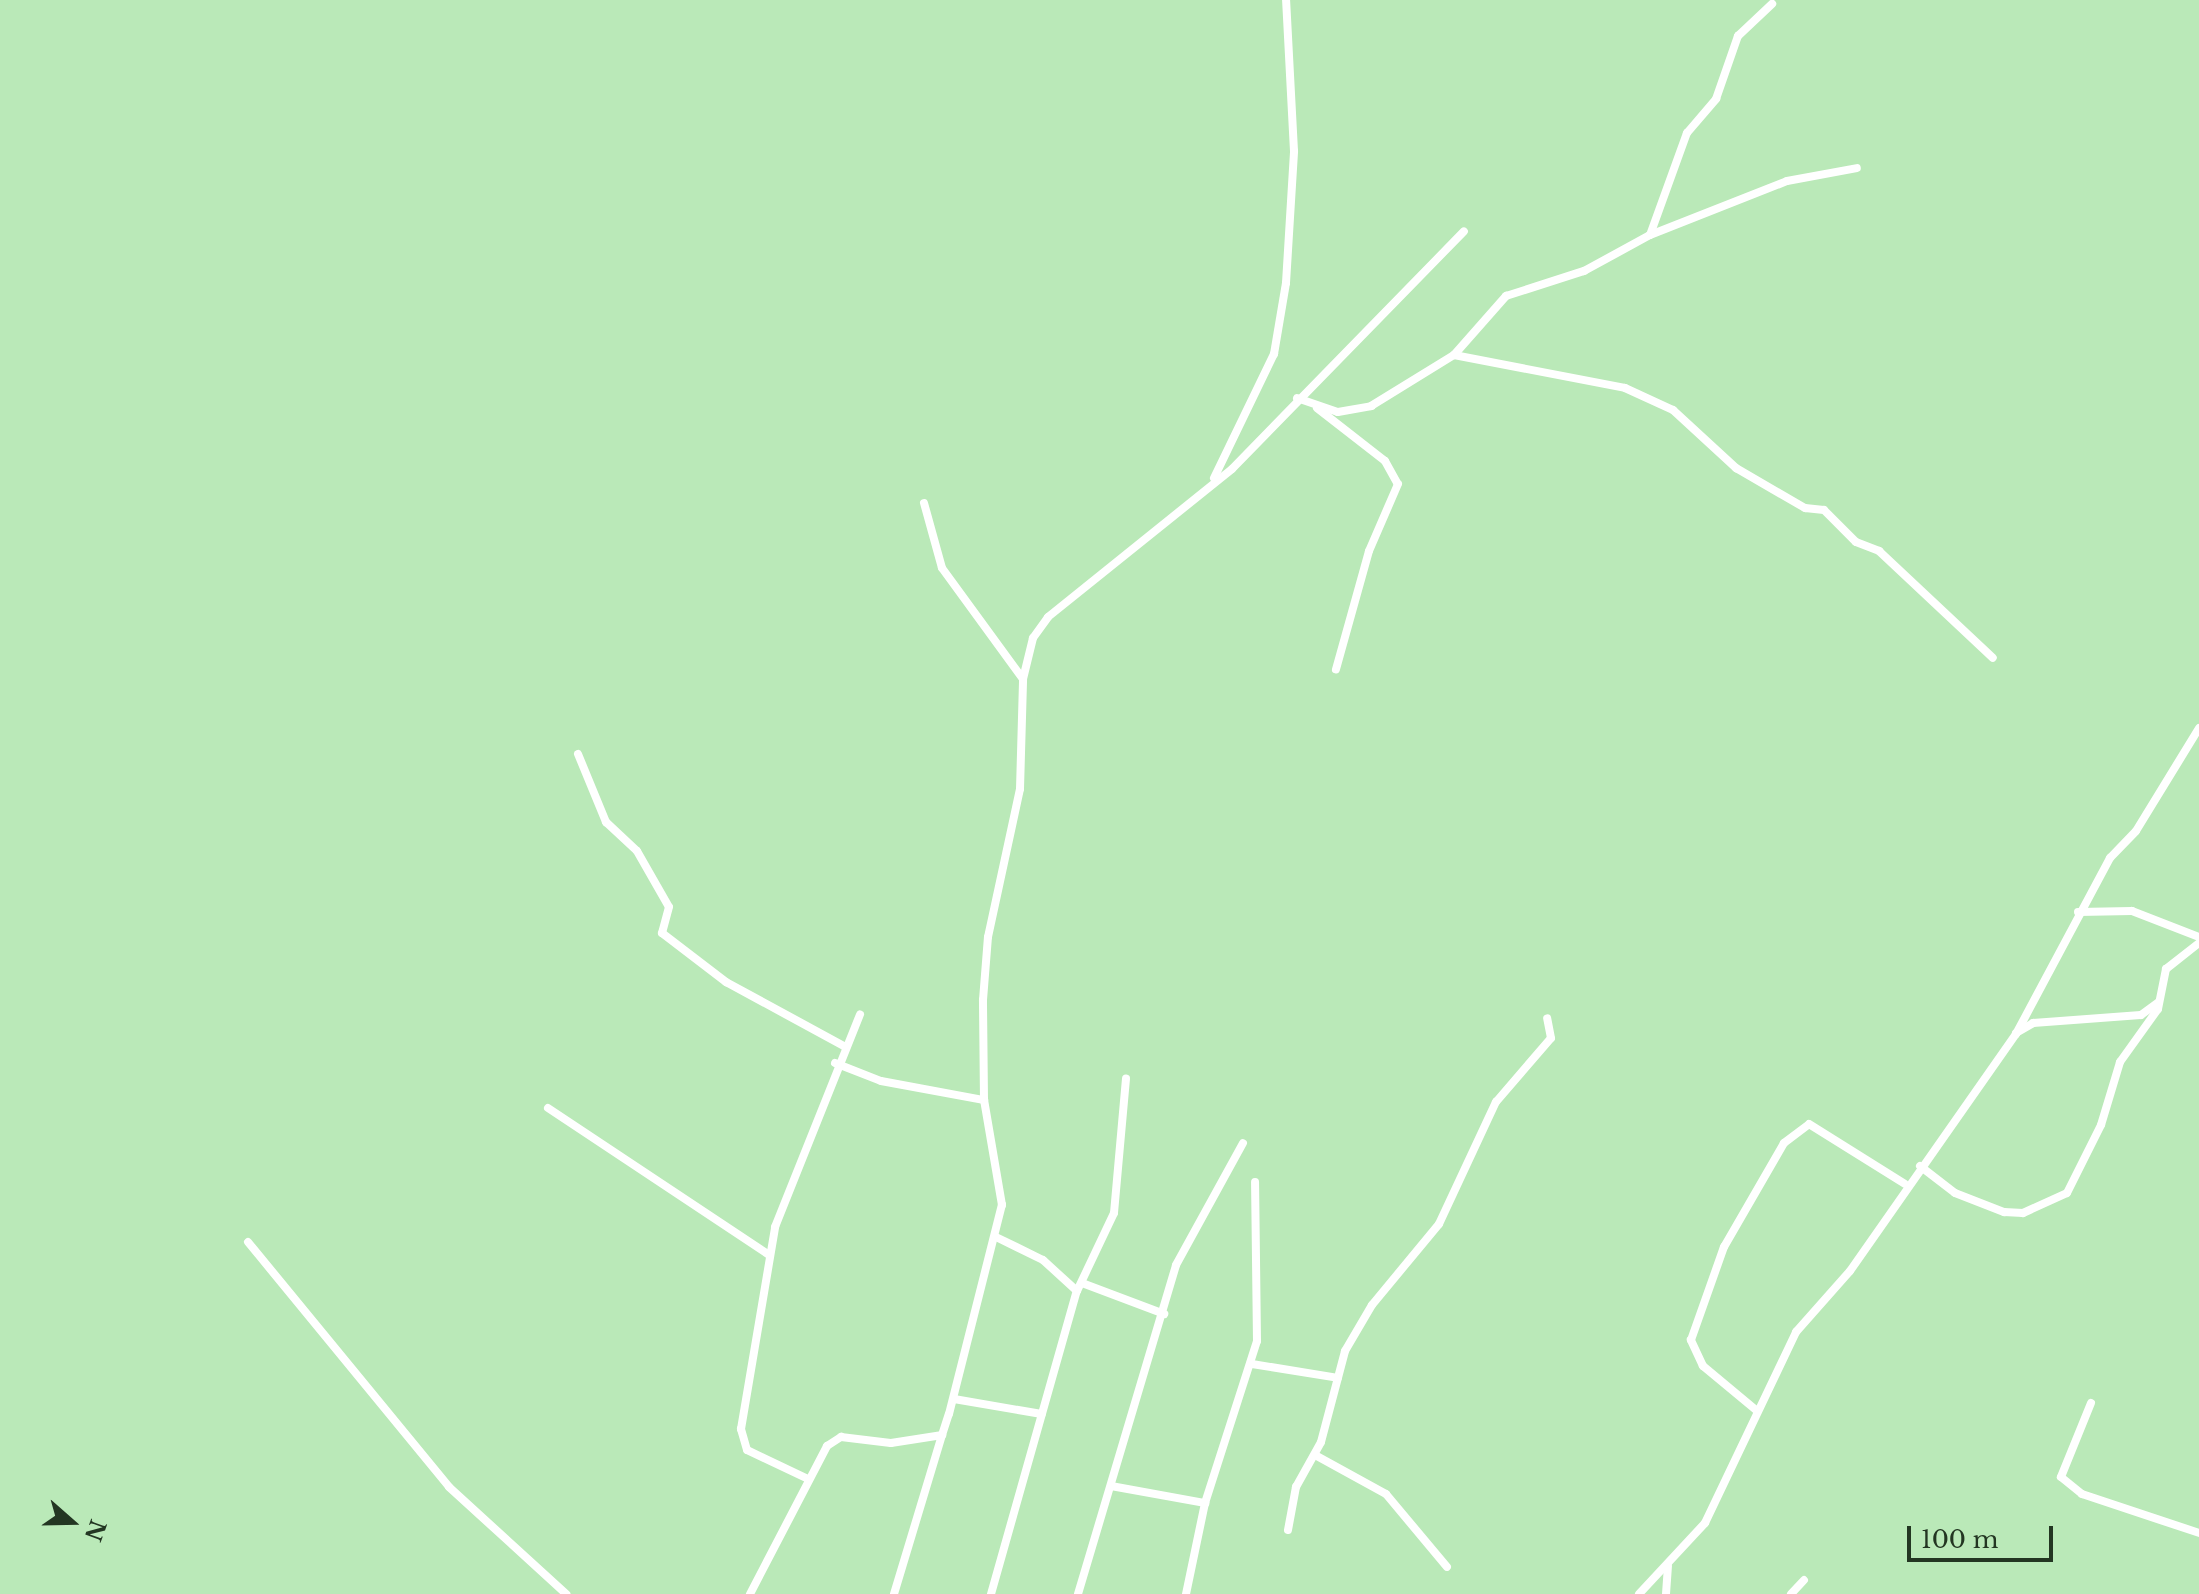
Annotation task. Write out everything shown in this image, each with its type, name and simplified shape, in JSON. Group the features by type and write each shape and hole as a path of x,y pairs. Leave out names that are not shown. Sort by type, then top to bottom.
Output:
{"street":[{"path":"1214,478 1274,354 1286,283 1294,151 1286,0"},
{"path":"1650,235 1687,133 1716,99 1738,36 1772,4"},
{"path":"1316,408 1371,406 1454,355 1506,296 1584,271 1650,235 1787,181 1857,168"},
{"path":"894,1594 954,1399 998,1238 999,1167 984,1100 988,937 1018,802 1023,679 1033,638 1048,617 1214,478 1249,453 1297,398 1464,231"},
{"path":"1454,355 1625,388 1673,410 1736,468 1805,508 1824,510 1856,542 1879,551 1993,658"},
{"path":"1297,398 1316,408 1385,461 1398,484 1369,551 1336,669"},
{"path":"924,503 942,568 1023,679"},
{"path":"1639,1594 1705,1523 1756,1410 1796,1332 1855,1265 1905,1184 2016,1034 2078,912 2199,728"},
{"path":"578,754 600,812 637,851 669,907 662,933 726,982 844,1046"},
{"path":"1920,1166 1955,1193 2004,1212 2057,1200 2076,1180 2120,1062 2160,1002 2166,969 2199,940 2132,911 2078,912"},
{"path":"2016,1034 2033,1023 2141,1015 2160,1002"},
{"path":"806,1478 743,1441 768,1254 835,1063 860,1014"},
{"path":"1288,1530 1296,1487 1315,1455 1338,1378 1372,1305 1458,1193 1496,1102 1551,1038 1547,1018"},
{"path":"835,1063 881,1081 984,1100"},
{"path":"991,1594 1080,1287 1114,1213 1126,1079"},
{"path":"548,1108 768,1254"},
{"path":"1756,1410 1703,1366 1691,1340 1724,1247 1784,1143 1809,1124 1905,1184"},
{"path":"1078,1594 1164,1314 1176,1265 1243,1143"},
{"path":"1186,1594 1205,1503 1252,1364 1262,1311 1255,1182"},
{"path":"998,1238 1043,1260 1080,1287 1164,1314"},
{"path":"248,1242 449,1487 566,1594"},
{"path":"1252,1364 1338,1378"},
{"path":"954,1399 1042,1414"},
{"path":"2091,1403 2061,1477 2082,1494 2199,1533"},
{"path":"750,1594 806,1478 841,1437 891,1443 942,1435"},
{"path":"1315,1455 1386,1494 1447,1567"},
{"path":"1111,1486 1205,1503"},
{"path":"1666,1594 1669,1565"},
{"path":"1791,1594 1804,1580"}]}
